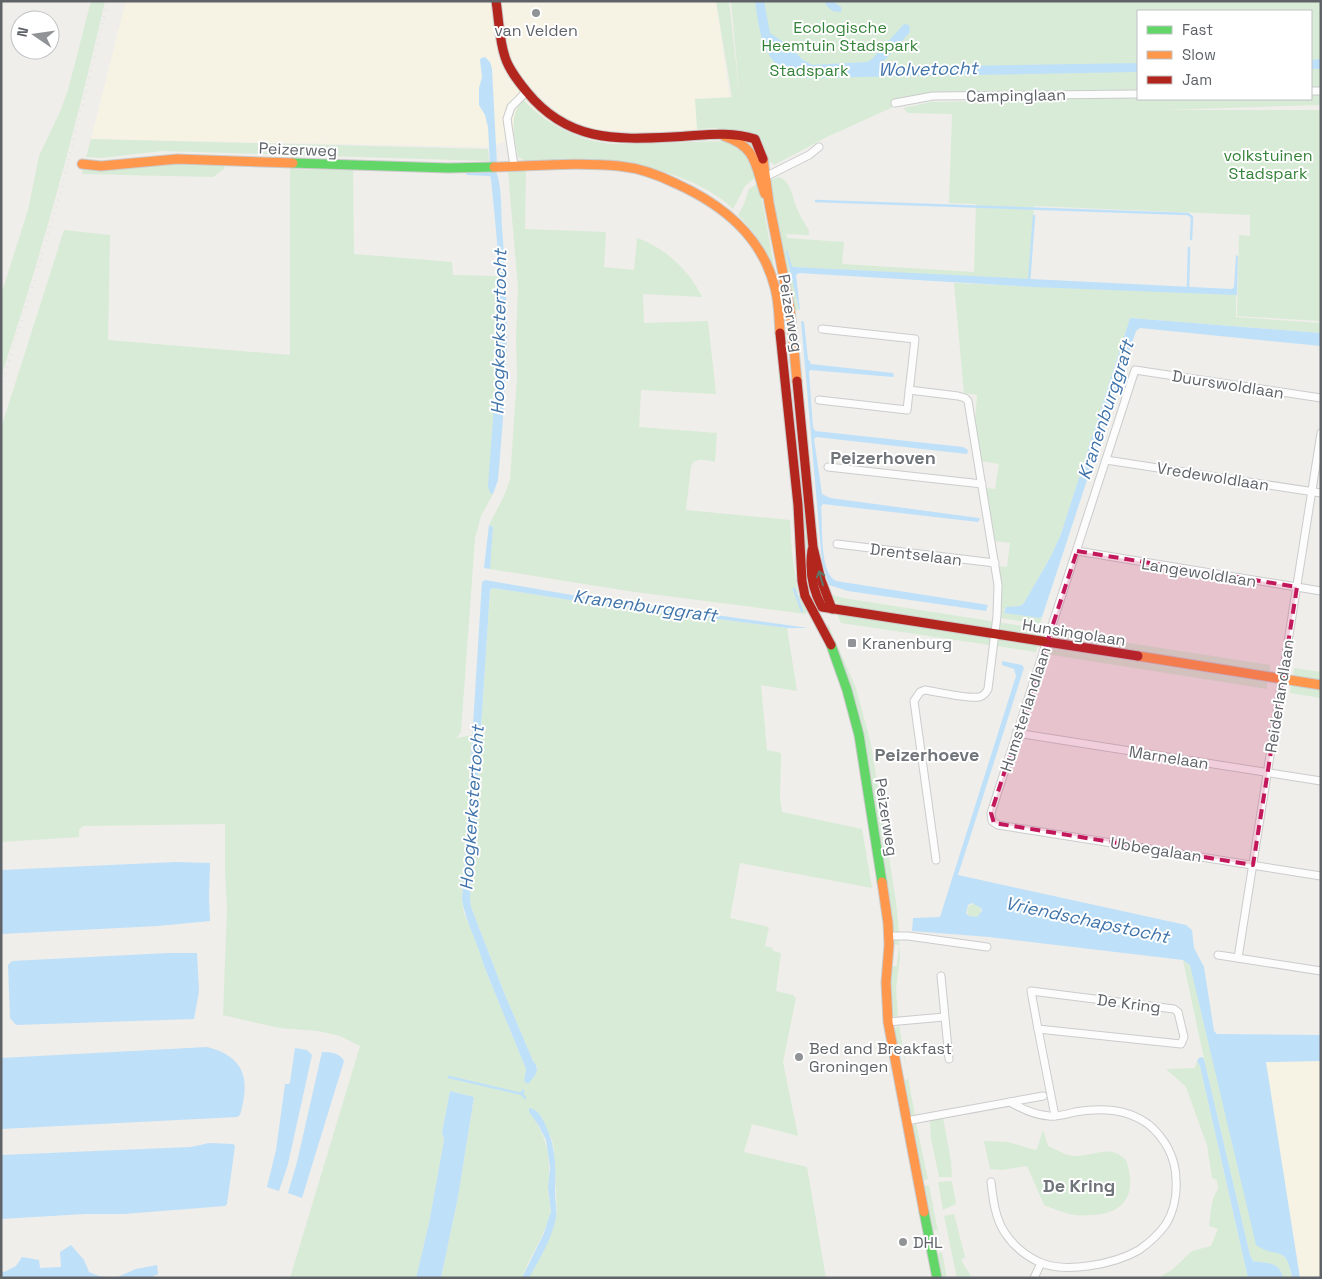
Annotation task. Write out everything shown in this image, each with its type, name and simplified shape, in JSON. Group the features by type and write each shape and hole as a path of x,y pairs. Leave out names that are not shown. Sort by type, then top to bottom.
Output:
{"street":[{"name":"Peizerweg","path":"496,1 505,57 526,92 544,111 571,129 597,136 617,138 736,133 755,139 763,156 763,178 790,309 813,547 821,580 832,609"},
{"path":"514,166 507,119 511,107 526,92"},
{"name":"Campinglaan","path":"895,104 933,96 1137,94"},
{"path":"763,178 819,147"},
{"name":"Peizerweg","path":"82,164 102,166 177,159 341,165 610,166 646,172 668,179 699,194 731,216 747,233 759,250 774,288 788,399 798,505 803,589 839,662 859,735 887,908 889,936 886,982 888,1022 937,1278"},
{"path":"819,400 907,410 915,339 822,328"},
{"name":"Duurswoldlaan","path":"1135,370 1321,398"},
{"name":"Humsterlandlaan","path":"992,821 991,813 1016,733 1077,552 1135,370"},
{"path":"909,390 965,398 969,406 998,585 998,604 988,689 985,694 971,697 925,690 920,692 914,701 936,860"},
{"name":"Reiderlandlaan","path":"1238,958 1321,433"},
{"name":"Vredewoldlaan","path":"1106,460 1321,493"},
{"path":"828,467 982,484"},
{"path":"798,505 810,504"},
{"name":"Drentselaan","path":"837,544 994,563"},
{"name":"Peizerweg","path":"813,547 810,567 811,580 814,592 822,607"},
{"name":"Langewoldlaan","path":"1077,552 1321,591"},
{"name":"Hunsingolaan","path":"822,607 1321,685"},
{"name":"Marnelaan","path":"1016,733 1321,781"},
{"name":"Ubbegalaan","path":"992,821 998,825 1321,876"},
{"path":"889,936 908,936 987,947"},
{"path":"1218,955 1321,971"},
{"path":"940,976 949,1059"},
{"name":"De Kring","path":"1038,1028 1181,1044 1184,1037 1178,1012 1174,1009 1031,991 1038,1028 1055,1116"},
{"path":"888,1022 944,1017"},
{"path":"906,1121 1043,1096"},
{"path":"991,1182 998,1217 1005,1233 1025,1254 1041,1263 1059,1267 1075,1267 1110,1261 1138,1250 1153,1239 1166,1223 1173,1208 1177,1190 1173,1158 1149,1125 1122,1111 1105,1109 1049,1116 1024,1110 1010,1102"},
{"path":"1034,1278 1041,1263"}],"highlighted area":[{"path":"1077,551 1297,587 1253,865 994,823 991,813"}],"shaded area":[{"path":"126,1 716,1 734,129 659,133 601,130 577,124 535,131 489,147 91,139"},
{"path":"1321,1061 1321,1278 1300,1278 1265,1062"}],"green space":[{"path":"91,1 105,1 58,190 1,377 1,295 28,210 39,156 60,112 68,90"},
{"path":"716,1 729,1 740,99 731,1 1321,1 1321,105 1164,110 1321,110 1321,321 1237,316 1239,235 1250,236 1250,215 1034,206 1030,280 794,267 792,266 787,249 799,310 794,310 770,183 772,179 779,177 786,182 798,212 809,231 809,235 786,234 787,238 844,242 842,264 974,272 976,204 949,203 952,114 908,113 903,108 931,102 1029,100 913,98 829,136 774,165 772,162 763,167 756,177 745,186 733,209 722,199 694,183 678,176 645,167 603,161 526,161 518,157 514,134 514,119 515,112 524,100 543,117 564,130 601,142 613,144 731,141 718,131 717,128 697,129 695,99 732,97"},
{"path":"91,139 488,149 489,161 163,151 101,158 86,157"},
{"path":"158,160 222,164 225,168 213,177 82,174 84,165"},
{"path":"290,169 353,170 354,254 452,262 453,275 499,276 493,494 481,516 475,538 461,731 457,738 472,735 462,900 464,913 526,1073 538,1068 533,1061 503,990 471,907 470,898 490,591 493,588 570,600 787,628 797,691 761,685 767,750 781,753 780,798 782,812 862,829 872,888 740,863 730,918 769,927 765,946 781,953 776,991 793,995 796,998 783,1062 798,1136 752,1124 744,1152 807,1167 826,1278 529,1278 542,1253 557,1212 552,1140 539,1114 529,1112 540,1130 547,1148 549,1168 548,1192 551,1210 543,1233 522,1278 441,1278 458,1197 474,1097 450,1091 442,1132 444,1140 429,1223 416,1278 290,1278 360,1046 340,1036 318,1031 279,1028 223,1015 227,909 225,824 83,826 79,830 79,837 1,842 1,428 64,230 110,235 108,340 290,355"},
{"path":"526,170 525,229 606,232 604,267 634,270 637,238 657,247 675,261 697,287 702,297 643,294 644,323 708,321 716,394 641,390 639,427 717,433 715,462 698,460 691,466 686,510 790,520 792,554 798,594 807,611 806,614 628,591 490,569 493,527 489,525 510,480 517,376 518,288 508,171"},
{"path":"759,183 776,277 761,243 738,215 749,189"},
{"path":"954,283 1142,291 1143,288 1236,293 1236,317 1321,323 1321,333 1130,318 1061,534 1051,556 1024,603 1020,606 1004,609 1004,612 1042,617 1040,624 1000,618 1001,586 999,566 1007,567 1010,543 994,541 986,488 995,489 999,464 981,461 975,419 977,395 964,393"},
{"path":"802,511 806,511 808,549 804,549"},
{"path":"829,594 843,598 1043,629 1041,635 1037,636 841,605 834,601"},
{"path":"837,614 1038,646 1036,652 841,623"},
{"path":"828,624 856,688 871,744 896,901 899,932 895,932 892,929 859,721 843,666 826,626"},
{"path":"1058,632 1270,665 1270,672 1055,638"},
{"path":"1048,648 1267,682 1267,689 1046,654"},
{"path":"1294,668 1321,672 1321,680 1293,676"},
{"path":"1291,685 1321,690 1321,698 1290,693"},
{"path":"971,904 977,904 981,911 977,918 971,918 967,914 967,908"},
{"path":"899,938 900,958 896,989 898,1018 891,1015 889,986 891,966 897,966 899,945 892,944 895,939"},
{"path":"1183,960 1190,965 1280,1253 1288,1260 1292,1278 1283,1278 1279,1268 1272,1264 1253,1261 1250,1255"},
{"path":"899,1025 907,1070 903,1053 897,1054 893,1031"},
{"path":"1197,1061 1200,1066 1248,1278 1162,1278 1161,1276 1172,1270 1192,1251 1211,1246 1218,1229 1209,1226 1212,1203 1218,1189 1217,1180 1212,1178 1207,1145 1186,1087 1166,1069 1195,1068"},
{"path":"909,1079 915,1116 909,1113 902,1081"},
{"path":"943,1118 952,1177 939,1177 931,1138 930,1120"},
{"path":"916,1123 928,1179 921,1181 911,1127"},
{"path":"1043,1130 1048,1146 1068,1155 1081,1156 1101,1152 1114,1152 1126,1160 1130,1181 1129,1190 1122,1205 1114,1210 1094,1215 1066,1213 1044,1205 1027,1166 1002,1170 990,1169 984,1141 1008,1142 1035,1150"},
{"path":"952,1181 956,1204 943,1210 938,1182"},
{"path":"929,1185 942,1251 937,1230 930,1231 922,1186"},
{"path":"954,1214 965,1257 961,1260 972,1278 957,1278 944,1216"},
{"path":"942,1252 947,1278 940,1278 935,1254"}],"water":[{"name":"Wolvetocht","path":"755,1 764,1 770,33 812,65 867,62 904,24 909,25 910,32 883,62 885,67 1137,63 1137,72 807,78 781,68 773,60 762,40"},
{"path":"824,1 832,1 841,7 842,11 836,12 831,10"},
{"path":"485,57 490,62 492,69 497,165 490,165 488,127 485,115 479,105 479,88 482,77 480,60"},
{"path":"1321,59 1321,69 1312,69 1312,60"},
{"path":"492,170 496,171 500,191 506,282 507,337 498,480 493,494 490,493 488,486 498,328 499,275 497,239 490,176 467,175 466,173 491,172"},
{"path":"787,249 792,266 794,267 1232,289 1234,287 1236,255 1238,256 1237,295 1033,287 799,273 796,275 800,310 786,252"},
{"path":"1130,318 1321,333 1321,346 1140,328 1136,331 1042,617 1005,613 1006,607 1020,606 1024,603 1051,556 1061,534"},
{"path":"801,321 804,322 808,359 811,364 893,373 894,376 810,370 813,427 815,431 963,447 968,450 967,454 816,437 814,439 822,494 830,498 980,519 978,522 823,504 821,507 824,559 831,576 836,581 988,605 986,611 848,591 829,585 822,562"},
{"path":"489,525 493,527 490,569 484,568"},
{"path":"485,580 572,595 808,628 787,628 570,600 493,588 490,590 470,898 471,907 503,990 537,1067 535,1076 528,1084 524,1081 526,1069 484,966 466,917 462,900 482,582"},
{"name":"Vriendschapstocht","path":"1002,661 1022,665 1024,668 958,875 1186,925 1192,930 1194,948 1204,967 1214,1031 1217,1034 1321,1035 1321,1061 1266,1062 1300,1278 1292,1278 1290,1267 1284,1256 1256,1245 1190,965 1183,960 989,937 912,931 913,918 940,917 1016,676 1014,669 1002,665","holes":["972,903 981,908 982,911 977,917 969,916 966,913 968,905"]},
{"path":"176,862 210,863 210,921 158,926 1,934 1,870"},
{"path":"197,953 199,991 194,1019 16,1025 10,1018 8,965 12,961"},
{"path":"207,1047 220,1051 230,1057 242,1072 245,1091 240,1115 237,1117 1,1129 1,1058"},
{"path":"295,1048 307,1050 312,1055 288,1164 279,1191 267,1187 276,1150 285,1084 290,1082"},
{"path":"322,1052 338,1055 344,1061 302,1198 288,1193"},
{"path":"1202,1057 1250,1255 1253,1261 1272,1264 1279,1268 1283,1278 1248,1278 1200,1066 1197,1061"},
{"path":"450,1091 474,1097 458,1197 441,1278 416,1278 429,1223 444,1140 442,1132"},
{"path":"529,1108 536,1111 543,1120 553,1146 556,1214 550,1237 540,1258 529,1278 522,1278 544,1233 551,1211 548,1187 550,1168 546,1140 529,1112"},
{"path":"209,1143 233,1144 235,1146 227,1204 225,1206 124,1214 85,1214 1,1219 1,1155 191,1147"},
{"path":"71,1245 84,1260 89,1272 113,1278 1,1278 1,1271 4,1272 16,1266 22,1257 39,1260 40,1268 61,1267 60,1252"},
{"path":"157,1265 158,1274 150,1278 115,1278 136,1269"}],"waterway":[{"path":"816,201 1188,214 1192,217 1191,239"},
{"path":"1029,282 1034,216"},
{"path":"1188,289 1189,248"},
{"name":"Kranenburggraft","path":"794,589 802,611"},
{"path":"449,1077 522,1094"},
{"name":"Hoogkerkstertocht","path":"523,1091 522,1094 525,1098"}],"railway":[{"path":"1,388 59,199 108,1"}],"traffic: fast":[{"path":"293,163 448,168 494,167"},
{"path":"831,645 847,690 859,735 882,882"},
{"path":"924,1212 937,1278"}],"traffic: slow":[{"path":"724,136 735,140 749,152 753,158 765,194"},
{"path":"82,164 101,166 177,159 293,163"},
{"path":"763,159 769,203 790,309 797,381"},
{"path":"494,167 572,164 619,166 634,168 656,175 694,192 725,212 738,224 761,253 769,269 776,293 780,333"},
{"path":"1138,656 1321,685"},
{"path":"882,882 889,945 886,982 888,1022 924,1212"}],"traffic: jam":[{"path":"496,1 501,43 509,67 527,92 542,108 558,120 575,129 611,137 651,138 714,134 745,136 755,139 763,159"},
{"path":"780,333 798,505 802,581 805,596 831,645"},
{"path":"797,381 813,547 821,580 832,609"},
{"path":"812,550 812,580 822,607 1138,656"}],"place":[{"name":"van Velden","path":"536,13"},
{"name":"Kranenburg","path":"852,643"},
{"name":"Bed and Breakfast Groningen","path":"799,1057"},
{"name":"DHL","path":"903,1242"}],"district":[{"name":"Peizerhoven","path":"883,458"},
{"name":"Peizerhoeve","path":"927,755"},
{"name":"De Kring","path":"1079,1186"}],"park label":[{"name":"Ecologische Heemtuin Stadspark","path":"840,36"},
{"name":"Stadspark","path":"809,70"},
{"name":"volkstuinen Stadspark","path":"1268,164"}]}
